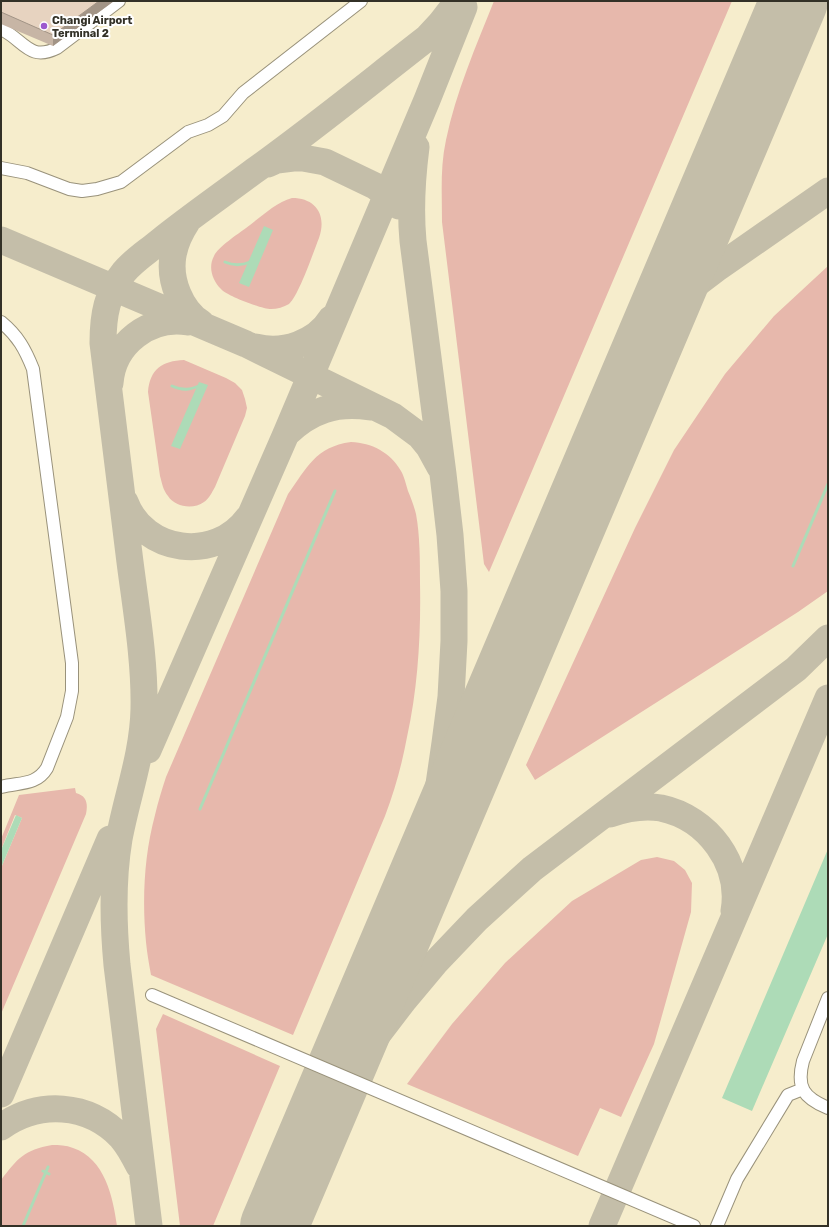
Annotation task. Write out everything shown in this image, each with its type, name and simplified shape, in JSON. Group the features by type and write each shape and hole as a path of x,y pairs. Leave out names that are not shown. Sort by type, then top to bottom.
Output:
{"lane":[{"path":"1,29 11,35 27,49 33,52 46,52 57,48 119,1"},
{"path":"1,168 27,173 69,189 97,189 121,182 188,132 215,122 223,116 236,99 243,93 361,1"},
{"path":"1,322 21,343 33,369 36,381 73,677 70,706 67,717 47,768 40,777 28,782 1,787"},
{"path":"152,995 694,1226"},
{"path":"828,998 800,1070 800,1079 803,1089 808,1097 815,1103 828,1108"},
{"path":"717,1226 737,1179 788,1095 803,1089"}],"shaded area":[{"path":"1,1 828,1 828,1226 1,1226"},
{"path":"494,1 732,1 489,572 484,564 442,222 442,181 444,150 455,104"},
{"path":"292,198 307,201 318,209 322,222 319,238 310,263 293,299 285,306 271,309 245,302 225,292 213,278 211,265 216,252 228,241 268,211 280,203"},
{"path":"264,226 273,230 249,287 239,283"},
{"path":"828,266 828,591 798,612 535,780 526,765 635,528 674,450 725,374 774,316"},
{"path":"184,360 235,383 242,390 247,408 212,493 204,502 190,507 180,505 171,500 163,486 160,476 148,392 151,377 158,368 169,362"},
{"path":"199,382 208,385 180,449 171,446"},
{"path":"351,442 366,444 380,450 397,464 402,473 415,511 420,548 419,641 416,680 411,718 403,757 389,806 293,1035 151,975 147,950 144,910 146,862 151,831 166,777 288,494 307,467 320,454 339,445"},
{"path":"75,788 76,793 85,798 87,807 86,814 1,1014 1,868 22,818 15,815 1,850 1,839 19,795"},
{"path":"16,815 22,818 1,868 1,850"},
{"path":"828,849 828,934 752,1111 722,1098"},
{"path":"657,857 674,861 685,870 692,883 691,912 654,1044 621,1117 600,1108 578,1156 407,1084 452,1024 505,963 572,901 641,860"},
{"path":"163,1014 280,1066 213,1226 180,1226 156,1029"},
{"path":"52,1145 73,1148 84,1153 93,1161 106,1180 113,1203 117,1226 1,1226 1,1180 22,1156 35,1149"}],"building":[{"name":"Changi Airport Terminal 2","path":"1,1 99,1 53,35 1,12"}],"waterway":[{"path":"225,262 238,265 250,262"},
{"path":"172,386 180,389 186,389 201,385"},
{"path":"793,566 828,484"},
{"path":"200,809 335,491"},
{"path":"23,1226 48,1167"},
{"path":"43,1171 49,1174"}],"taxiway":[{"path":"149,1226 117,965 115,933 115,870 122,823 141,742 144,691 140,635 103,343 107,305 118,280 136,260 182,224 298,139 427,38 458,1"},
{"path":"148,750 286,434 427,100 464,7"},
{"path":"396,939 427,838 437,798 451,697 454,641 454,591 450,535 413,241 412,194 416,147"},
{"path":"268,164 277,160 293,158 303,158 325,162 375,186 399,206"},
{"path":"662,310 716,269 828,191"},
{"path":"187,222 175,248 172,266 173,275 182,303 190,314 201,323"},
{"path":"1,240 246,344 393,416 420,436 429,447 440,467"},
{"path":"256,347 277,349 298,345 317,334 331,319"},
{"path":"110,383 118,356 136,335 147,328 160,323 174,321 188,322"},
{"path":"286,434 305,419 325,410 346,406 370,407"},
{"path":"125,502 134,519 148,532 164,541 181,546 200,546 218,542 234,532 248,518"},
{"path":"318,1122 378,1034 404,1000 435,963 477,919 532,869 796,669 828,638"},
{"path":"602,1226 828,698"},
{"path":"610,814 635,808 654,807 678,813 693,822 707,833 727,860 733,876 735,893 734,911"},
{"path":"1,1094 110,839"},
{"path":"1,1127 16,1118 31,1112 47,1109 63,1109 79,1112 94,1117 121,1137 139,1166"}],"runway":[{"path":"274,1226 794,1"}],"place":[{"name":"Changi Airport Terminal 2","path":"44,26"}]}
